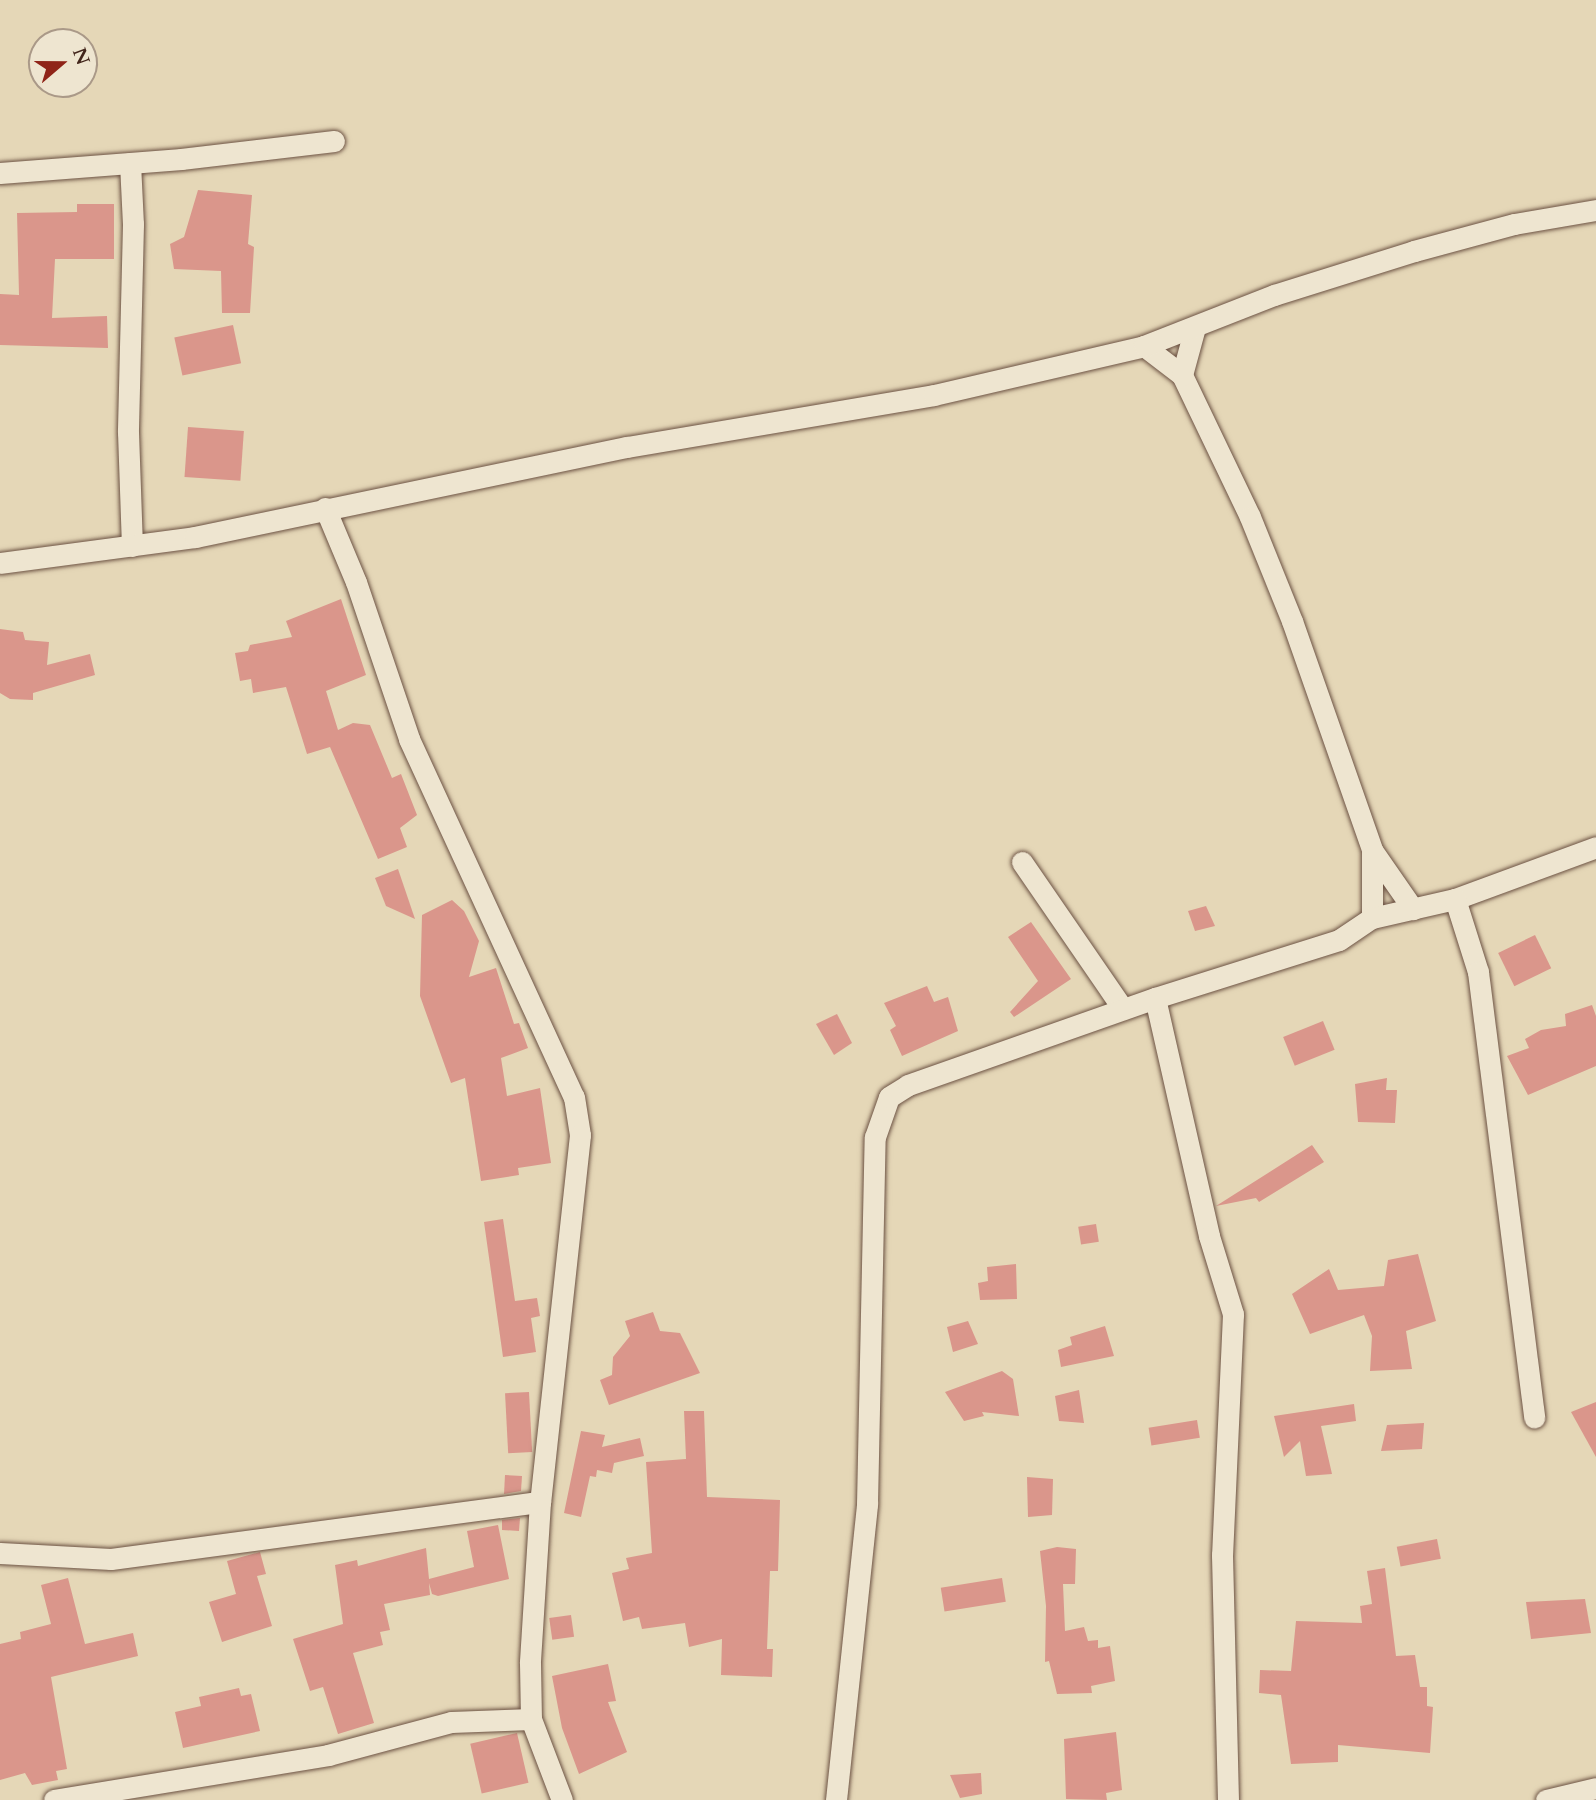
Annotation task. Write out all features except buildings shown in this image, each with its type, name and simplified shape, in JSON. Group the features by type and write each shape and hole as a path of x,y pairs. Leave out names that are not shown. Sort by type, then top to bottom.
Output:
{"street":[{"path":"0,173 130,163 334,141"},
{"path":"130,163 133,224 128,432 132,547"},
{"path":"0,562 132,547 627,447 934,395 1144,346 1274,295 1415,251 1514,224 1596,210"},
{"path":"1182,375 1195,327"},
{"path":"1144,346 1182,375 1250,517 1292,621 1372,850 1413,909"},
{"path":"325,508 356,582 409,739 574,1097 580,1135 540,1502 531,1614 531,1719 562,1800"},
{"path":"836,1800 867,1504 872,1175 880,1111 889,1097 920,1080 1123,1009 1339,940 1372,918 1455,899 1596,846"},
{"path":"1372,850 1372,918"},
{"path":"1022,862 1123,1009"},
{"path":"1455,899 1478,972 1534,1417"},
{"path":"1155,998 1209,1236 1233,1314 1222,1555 1228,1800"},
{"path":"0,1553 111,1559 540,1502"},
{"path":"54,1800 103,1796 328,1755 451,1722 531,1719"},
{"path":"1546,1800 1596,1788"}]}
